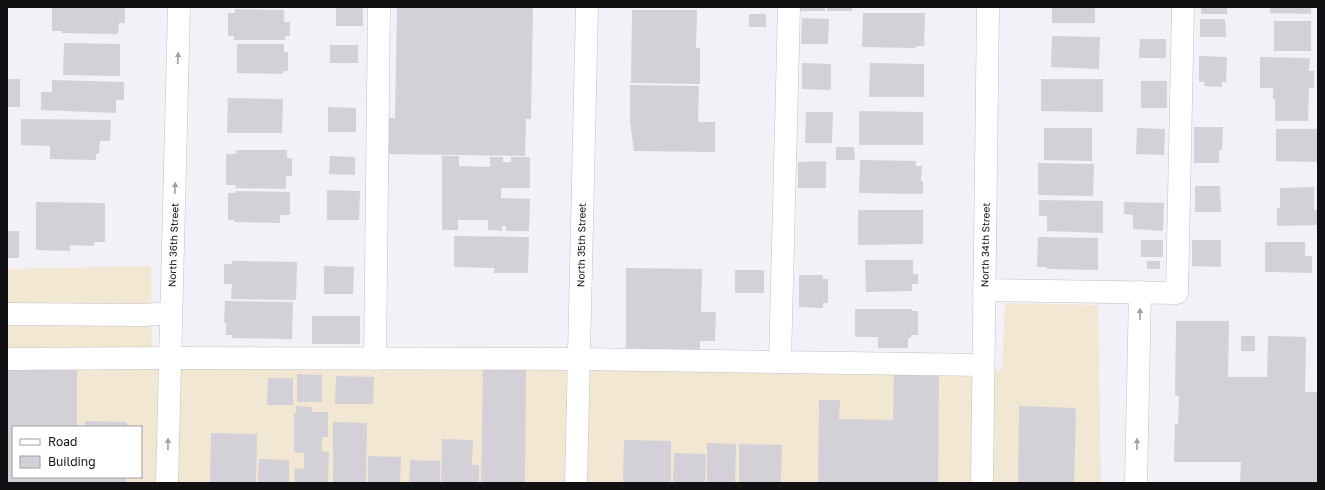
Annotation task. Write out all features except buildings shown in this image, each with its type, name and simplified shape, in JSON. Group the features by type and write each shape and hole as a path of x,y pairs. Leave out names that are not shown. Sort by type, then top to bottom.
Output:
{"street":[{"name":"North 36th Street","path":"167,483 179,7"},
{"path":"375,359 378,7"},
{"name":"North 35th Street","path":"576,483 587,7"},
{"path":"780,362 789,7"},
{"name":"North 34th Street","path":"982,483 988,7"},
{"path":"984,290 1177,293 1183,7"},
{"path":"1136,483 1140,292"},
{"path":"7,314 144,315 171,313"},
{"path":"7,359 578,359 983,364"}],"shaded area":[{"path":"151,266 152,365 1002,369 1005,303 1098,305 1101,483 7,483 7,269"}]}
